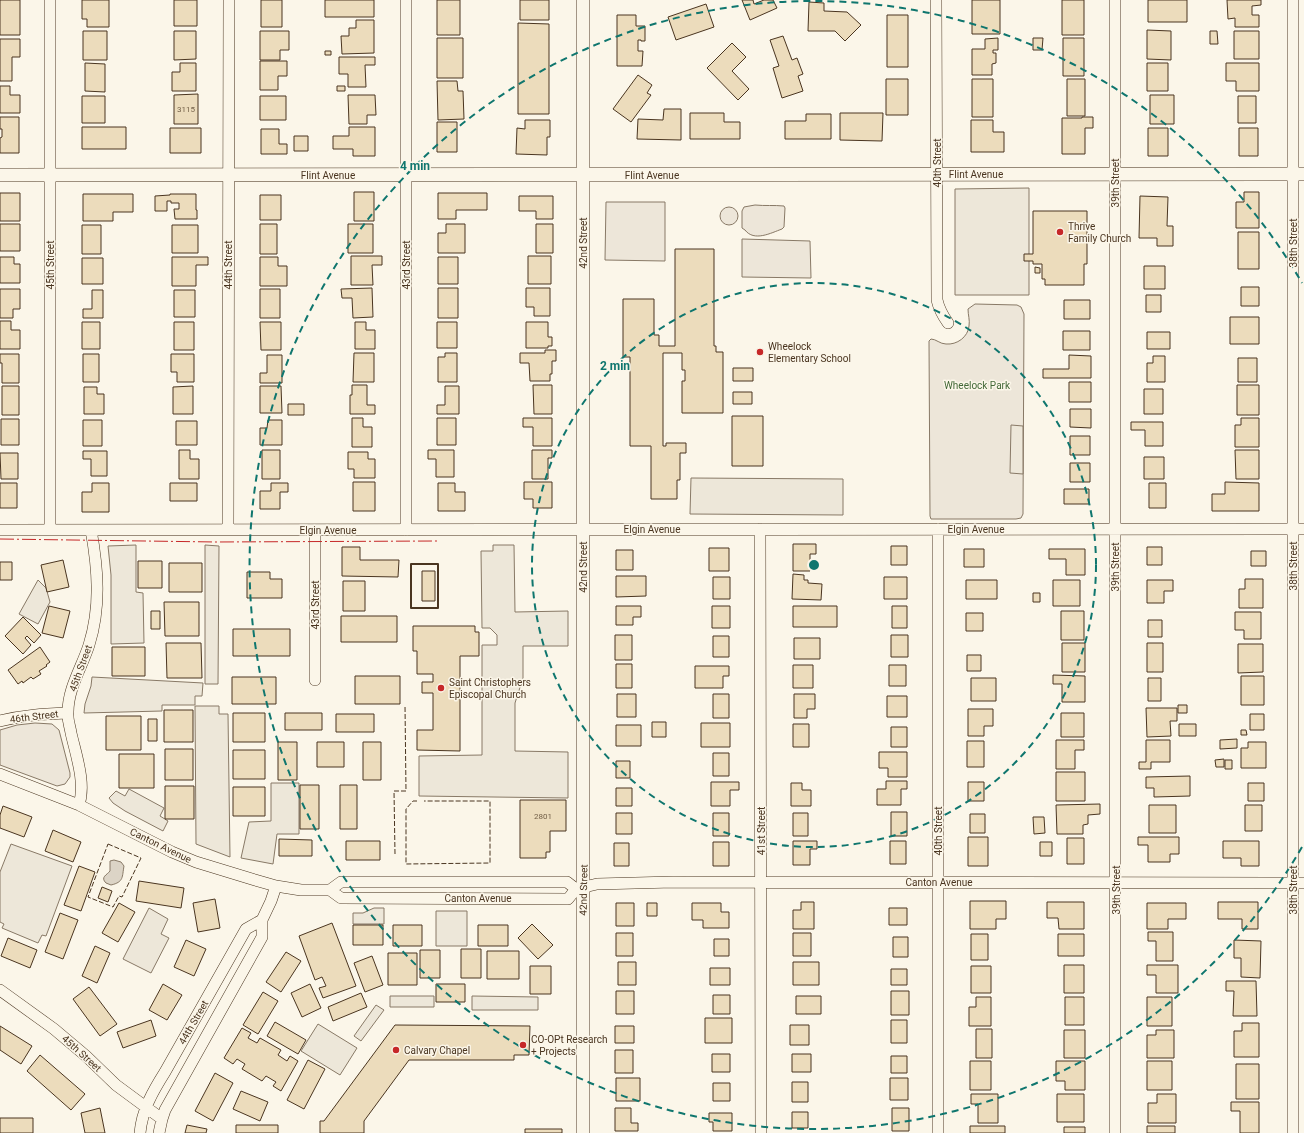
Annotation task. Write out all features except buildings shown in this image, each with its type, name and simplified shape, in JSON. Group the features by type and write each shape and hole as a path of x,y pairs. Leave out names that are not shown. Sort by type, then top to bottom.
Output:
{"street":[{"name":"45th Street","path":"50,0 50,530"},
{"name":"44th Street","path":"228,530 229,0"},
{"name":"43rd Street","path":"406,0 406,530"},
{"name":"42nd Street","path":"583,0 583,529 580,888 583,1133"},
{"name":"40th Street","path":"936,0 938,300 940,310 948,323"},
{"name":"39th Street","path":"1115,0 1115,1133"},
{"name":"38th Street","path":"1293,0 1299,174 1298,883 1293,1133"},
{"name":"Flint Avenue","path":"0,175 1299,174"},
{"name":"41st Street","path":"760,529 761,1133"},
{"name":"40th Street","path":"938,529 938,1133"},
{"name":"Elgin Avenue","path":"0,530 1298,529"},
{"name":"45th Street","path":"79,805 82,796 82,783 67,713 71,691 89,646 96,618 98,579 91,530"},
{"name":"43rd Street","path":"315,530 315,680"},
{"name":"46th Street","path":"0,721 36,714 67,713"},
{"name":"Canton Avenue","path":"0,774 79,805 172,852 196,862 276,886 301,890 330,890 341,882 567,882 580,888"},
{"path":"396,882 396,898"},
{"name":"Canton Avenue","path":"330,890 341,898 568,899 580,888 597,884 673,882 1298,883"},
{"name":"44th Street","path":"159,1133 165,1110 262,937 262,920 276,886"},
{"name":"44th Street","path":"140,1133 140,1125 152,1093 246,929 262,920"},
{"name":"45th Street","path":"0,990 54,1029 86,1056 116,1085 162,1119"}],"green space":[{"path":"606,202 665,202 665,261 605,260"},
{"path":"755,205 784,206 784,227 763,236 749,234 742,228 742,211 744,207"},
{"path":"729,207 735,210 738,216 735,222 729,225 723,222 720,216 723,210"},
{"path":"742,239 810,241 811,278 742,277"},
{"name":"Wheelock Park","path":"975,304 1017,305 1021,307 1024,314 1023,514 1021,518 1016,519 931,519 929,341 933,339 944,344 950,344 961,340 967,334 969,326 968,309"},
{"path":"35,723 52,724 59,730 70,773 70,777 65,784 57,786 0,765 0,730 17,725"}],"shaded area":[{"path":"1029,188 1029,295 955,295 955,189"},
{"path":"1011,425 1023,426 1023,474 1010,473"},
{"path":"691,478 843,479 843,515 690,514"},
{"path":"136,545 136,592 143,593 144,643 111,644 111,575 108,546"},
{"path":"205,545 219,546 218,684 205,684"},
{"path":"493,545 514,545 515,612 568,611 568,646 523,646 523,678 515,703 515,751 568,752 568,798 419,796 419,756 482,755 482,645 497,645 497,635 490,628 482,628 481,551 493,551"},
{"path":"38,580 46,588 50,602 38,624 19,614"},
{"path":"92,677 203,683 202,696 195,696 195,705 162,705 162,711 84,713"},
{"path":"195,706 219,706 219,714 228,714 230,857 196,844"},
{"path":"271,783 299,783 299,834 277,834 273,864 241,858 249,822 271,821"},
{"path":"129,789 164,808 160,816 168,821 163,831 125,811 113,803 109,798 116,791 125,796"},
{"path":"11,844 72,866 46,936 42,935 38,943 2,928 4,924 0,922 0,872"},
{"path":"114,860 121,862 124,866 120,881 111,885 104,881 104,878 110,871 110,861"},
{"path":"149,908 168,919 161,934 169,938 151,973 123,959"},
{"path":"374,908 384,908 384,924 353,924 353,913 363,913"},
{"path":"436,911 467,911 467,946 436,946"},
{"path":"390,996 434,996 434,1007 390,1007"},
{"path":"472,996 538,997 538,1010 472,1010"},
{"path":"376,1005 384,1010 361,1041 354,1036"},
{"path":"318,1024 357,1048 340,1075 301,1051"}],"fence":[{"path":"395,854 394,791 406,791 405,705"},
{"path":"417,801 413,801 406,809 406,864 490,863 490,801 424,801"},
{"path":"108,844 141,858 122,897 119,896 113,907 88,897 108,844"}],"wall":[{"path":"411,564 438,564 438,608 411,608 411,564"}],"power":[{"path":"0,539 216,542 437,541"}],"place":[{"name":"Thrive Family Church","path":"1060,232"},
{"name":"Wheelock Elementary School","path":"760,352"},
{"name":"Saint Christophers Episcopal Church","path":"441,688"},
{"name":"CO-OPt Research + Projects","path":"523,1045"},
{"name":"Calvary Chapel","path":"396,1050"}]}
